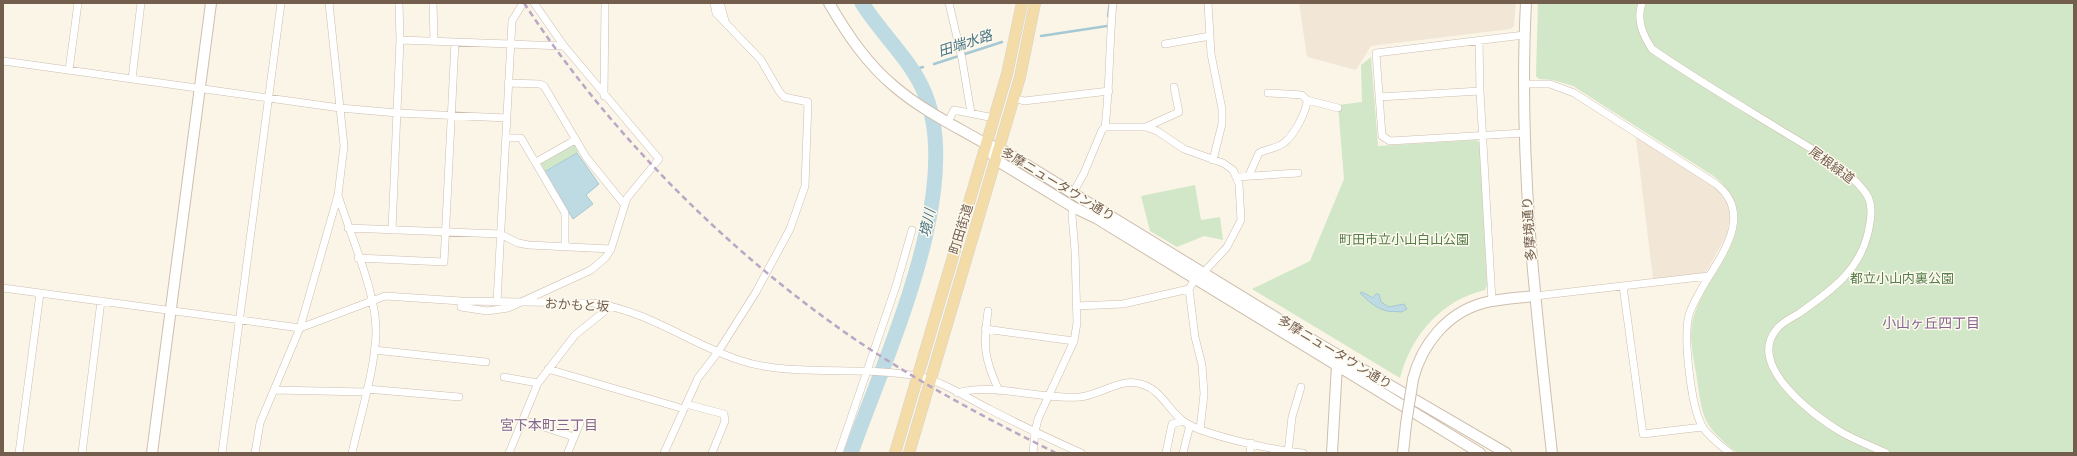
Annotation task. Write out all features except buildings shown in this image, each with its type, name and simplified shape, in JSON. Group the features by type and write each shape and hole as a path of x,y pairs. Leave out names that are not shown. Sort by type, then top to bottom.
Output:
{"main road":[{"name":"町田街道","path":"895,453 994,118 1015,43 1022,3"},
{"name":"町田街道","path":"909,453 1014,98 1028,46 1035,3"}],"street":[{"path":"69,70 78,3"},
{"path":"132,79 142,3"},
{"path":"152,453 212,3"},
{"path":"222,453 281,3"},
{"path":"255,453 260,423 300,328 338,195 344,146 329,3"},
{"path":"392,230 400,40 399,3"},
{"path":"433,3 434,41"},
{"path":"497,302 512,21 522,3"},
{"path":"461,301 461,307 488,311 508,308 591,270 606,257 611,249 624,204 659,160 604,96 564,46 534,3"},
{"path":"604,96 605,3"},
{"path":"664,453 698,378 718,352 776,257 800,204 805,186 808,102 784,98 761,60 716,13 714,3"},
{"path":"720,3 725,22"},
{"path":"829,3 864,56 885,79 907,96 986,144"},
{"path":"949,3 961,56 971,113"},
{"path":"1073,193 1084,173 1102,130 1105,127 1109,91 1110,33 1113,3"},
{"path":"1208,3 1214,75 1222,109 1222,124 1213,160"},
{"name":"多摩境通り","path":"1526,3 1523,84 1528,224 1552,453"},
{"name":"尾根緑道","path":"1642,3 1640,20 1643,36 1652,48 1830,161 1864,190 1870,201 1870,224 1861,255 1851,271 1830,292 1776,329 1768,346 1773,368 1780,380 1790,392 1830,425 1853,439 1886,453"},
{"path":"1524,35 1376,53 1382,136 1390,141 1524,133"},
{"path":"1165,44 1210,36"},
{"path":"400,40 564,46"},
{"path":"1479,40 1480,91 1492,301"},
{"path":"358,258 444,262 455,42"},
{"path":"3,61 340,108 397,113 507,118"},
{"path":"508,83 542,84 586,157 624,204"},
{"path":"1523,84 1550,84 1574,93 1716,184 1725,192 1732,206 1734,225 1730,238 1692,306 1686,330 1686,339 1695,408 1703,427 1730,453"},
{"path":"1146,127 1179,112 1174,87"},
{"path":"1014,98 1024,101 1109,91"},
{"path":"1379,97 1480,91"},
{"path":"1268,93 1302,95 1307,100 1338,108"},
{"path":"1249,175 1259,153 1285,142 1298,125 1307,105 1307,100"},
{"path":"948,122 954,110 994,118"},
{"path":"1076,306 1123,304 1189,289 1226,247 1241,220 1241,201 1237,177 1233,170 1213,160 1184,149 1157,131 1146,127 1105,127"},
{"path":"506,138 520,138 536,162 565,213 565,246"},
{"path":"536,162 576,140"},
{"name":"多摩ニュータウン通り","path":"986,144 999,148 1073,193 1337,365 1480,453"},
{"name":"多摩ニュータウン通り","path":"986,144 996,160 1073,207 1096,218 1199,276 1506,453"},
{"path":"1237,177 1249,175 1298,173"},
{"path":"338,195 372,300 376,333 374,350 352,453"},
{"path":"1033,453 1035,432 1048,396 1074,341 1077,323 1072,215 1073,207"},
{"path":"348,228 500,234 518,243 611,249"},
{"path":"839,453 896,286 912,230"},
{"path":"1403,453 1413,379 1420,360 1427,346 1443,326 1468,309 1492,301 1709,276"},
{"path":"1623,286 1643,434 1703,427"},
{"path":"3,288 300,328"},
{"path":"1189,289 1195,337 1202,365 1204,394 1200,430"},
{"path":"19,453 40,293"},
{"name":"おかもと坂","path":"300,328 385,296 461,301 593,303 611,306 657,323 718,352 755,365 896,373 930,379 1035,432 1081,453"},
{"path":"82,453 101,301"},
{"path":"509,453 538,384 576,335 611,306"},
{"path":"988,311 985,329 985,357 999,391"},
{"path":"985,329 1074,341"},
{"path":"374,350 486,362"},
{"path":"1332,453 1337,365"},
{"path":"548,370 685,407 724,414 725,421 712,453"},
{"path":"504,377 538,384"},
{"path":"957,393 970,388 1048,396 1081,397 1127,382 1135,382 1145,385 1155,391 1183,420 1200,430 1288,452 1303,453"},
{"path":"1288,452 1292,417 1301,387"},
{"path":"274,390 366,390 459,398"},
{"path":"523,420 574,437"},
{"path":"1166,453 1172,424 1183,420"},
{"path":"568,452 580,422"},
{"path":"1183,453 1190,425"},
{"path":"1250,453 1251,443"}],"shaded area":[{"path":"1299,3 1516,3 1514,26 1511,29 1371,46 1356,70 1307,57"},
{"path":"1638,137 1716,188 1728,205 1730,217 1727,234 1707,271 1704,273 1653,279 1636,139"}],"green space":[{"name":"都立小山内裏公園","path":"1538,3 2074,3 2074,453 1737,453 1726,444 1711,428 1703,413 1693,356 1691,334 1693,319 1700,301 1721,265 1737,229 1737,212 1731,194 1715,177 1573,86 1553,80 1539,79 1536,76"},
{"name":"町田市立小山白山公園","path":"1371,57 1378,146 1476,140 1480,143 1487,285 1485,290 1469,295 1455,302 1430,322 1420,334 1412,348 1400,378 1252,289 1310,261 1344,179 1338,105 1362,102 1361,65"},
{"path":"574,144 579,152 543,172 540,166 541,162"},
{"path":"1195,185 1201,220 1220,217 1223,240 1204,236 1177,247 1150,231 1141,196"}],"water":[{"path":"577,153 599,184 586,195 593,204 573,219 544,172"},
{"path":"1362,292 1373,298 1376,294 1379,294 1381,302 1389,307 1404,304 1407,309 1401,312 1383,310 1370,302 1360,293"}],"waterway":[{"name":"境川","path":"851,453 883,369 916,270 929,220 935,171 934,126 922,87 909,65 862,3"},
{"name":"田端水路","path":"1108,16 1110,3"},
{"name":"田端水路","path":"1041,36 1107,26"},
{"name":"田端水路","path":"934,64 1002,42"},
{"name":"田端水路","path":"912,70 923,67"}],"railway":[{"path":"524,3 594,98 633,144 716,229 761,268 808,305 880,356 954,400 1056,453"}],"district":[{"name":"小山ヶ丘四丁目","path":"1931,323"},
{"name":"宮下本町三丁目","path":"549,425"}]}
